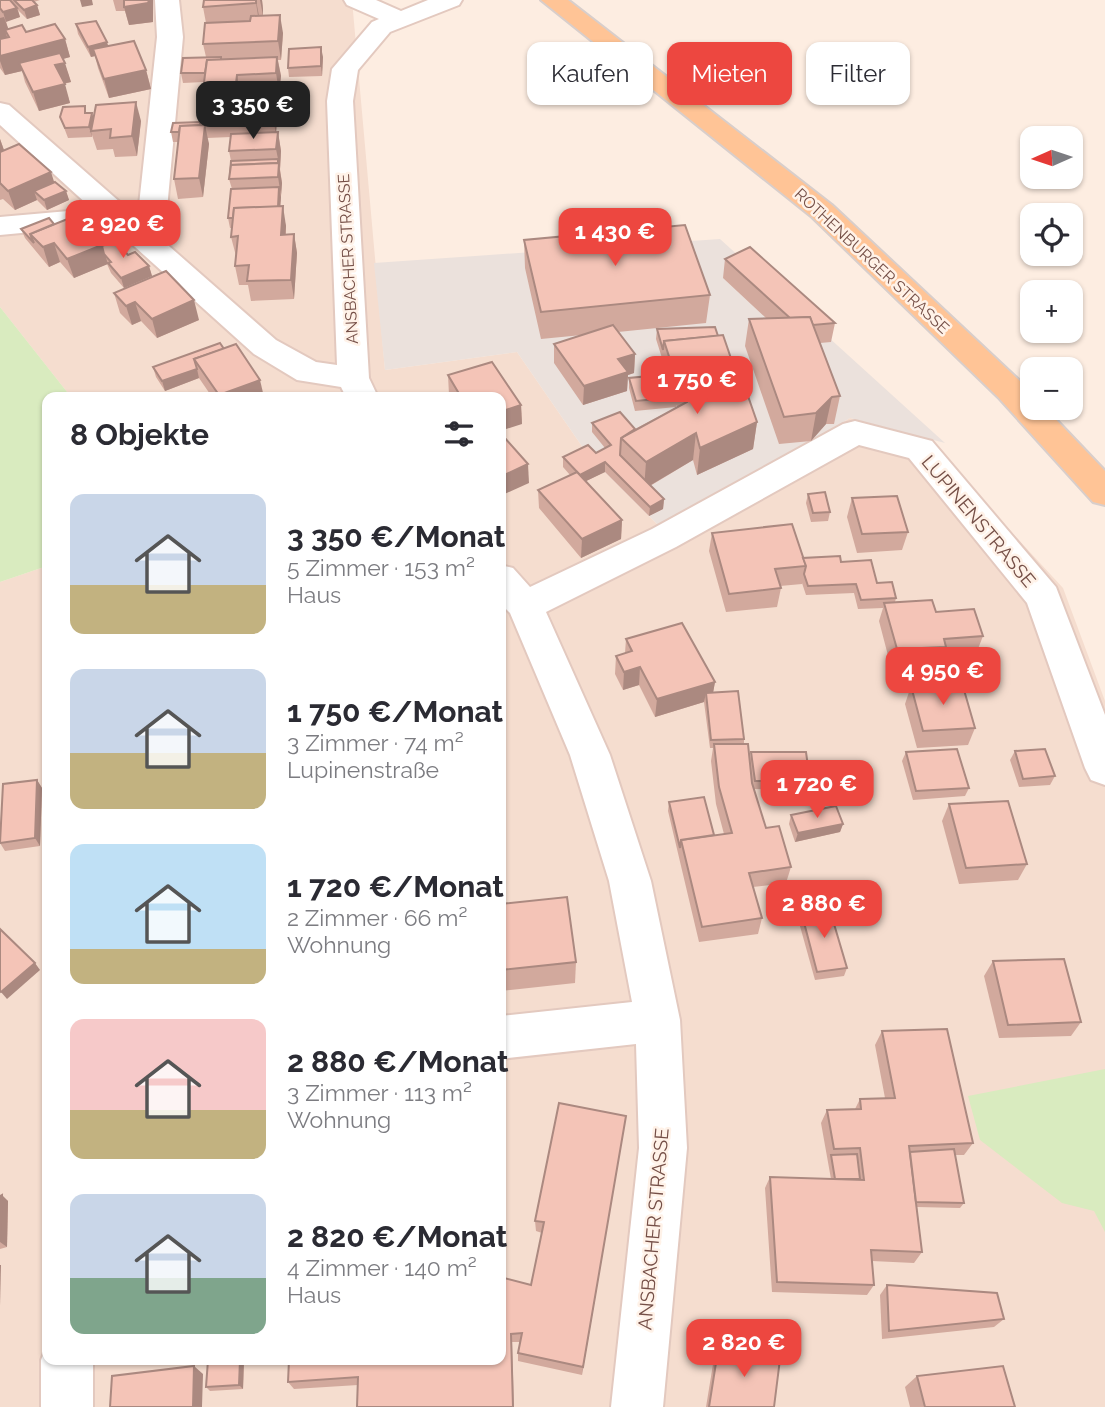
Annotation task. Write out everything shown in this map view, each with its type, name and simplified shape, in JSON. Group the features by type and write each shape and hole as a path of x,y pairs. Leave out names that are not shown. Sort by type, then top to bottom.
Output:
{"main road":[{"name":"ROTHENBURGER STRASSE","path":"553,0 822,211 1009,389 1105,493"}],"street":[{"path":"0,226 117,216 153,209 170,37 167,0"},
{"path":"356,0 399,19"},
{"name":"ANSBACHER STRASSE","path":"358,388 340,101 345,69 381,27 450,0"},
{"path":"0,111 265,347 308,372 358,388"},
{"name":"LUPINENSTRASSE","path":"513,592 664,538 855,432 920,449 1042,597 1105,768"},
{"name":"ANSBACHER STRASSE","path":"513,592 590,755 630,881 658,1020 663,1148 636,1407"},
{"path":"506,1037 658,1020"},
{"path":"67,1365 67,1407"}],"shaded area":[{"path":"0,0 352,0 385,370 517,352 588,455 661,528 850,418 925,438 1063,588 1105,701 1105,1407 0,1407 0,582 42,568 42,1365 506,1365 506,392 67,392 0,307"},
{"path":"720,239 945,443 850,418 661,528 588,455 517,352 385,370 374,263"}],"green space":[{"path":"0,307 67,392 42,392 42,568 0,582"},
{"path":"1105,1069 1105,1232 1094,1211 1062,1203 980,1140 968,1096"}],"building":[{"path":"0,0 10,0 17,8 3,12"},
{"path":"14,0 32,0 37,5 24,10"},
{"path":"124,0 149,0 148,3 124,7"},
{"path":"204,0 256,0 256,3 203,7"},
{"path":"280,15 278,41 203,44 205,23 250,21 251,16"},
{"path":"96,21 107,42 88,47 76,24"},
{"path":"55,24 65,39 0,56 0,39 9,37 5,30 22,25 26,32"},
{"path":"134,41 146,70 104,79 93,49"},
{"path":"321,47 321,66 288,68 289,49"},
{"path":"60,53 65,63 55,65 65,84 33,92 19,63"},
{"path":"221,57 221,60 207,60 205,73 181,73 183,58"},
{"path":"277,57 276,73 237,75 234,100 274,99 273,116 199,119 207,60"},
{"path":"136,102 132,136 110,138 111,129 91,131 96,105"},
{"path":"85,106 85,113 92,113 89,127 65,128 60,117 63,107"},
{"path":"200,122 200,125 180,126 179,132 171,132 173,123"},
{"path":"205,125 199,178 174,179 180,126"},
{"path":"278,132 276,149 229,151 231,134"},
{"path":"19,144 51,172 8,191 0,183 0,152"},
{"path":"278,159 278,163 231,165 230,175 231,161"},
{"path":"279,163 278,177 229,179 231,165"},
{"path":"55,182 66,191 44,200 34,191"},
{"path":"279,187 278,207 234,208 233,218 228,218 231,189"},
{"path":"283,206 281,235 294,234 291,280 247,281 249,265 235,266 238,236 231,237 234,208"},
{"path":"75,216 102,245 67,259 54,243 43,247 30,234"},
{"path":"49,218 54,224 30,234 34,243 21,229"},
{"path":"685,225 710,295 541,312 524,240"},
{"path":"115,240 128,255 135,252 149,266 121,278 108,263 111,262 104,254 102,246"},
{"path":"750,247 835,323 813,325 810,317 790,318 725,259"},
{"path":"166,271 194,300 152,319 135,302 126,306 114,293"},
{"path":"810,317 840,396 832,397 816,413 784,417 749,319"},
{"path":"613,325 635,354 618,359 628,372 584,386 554,344"},
{"path":"715,327 718,336 664,341 663,350 657,329"},
{"path":"723,335 736,373 680,379 679,387 664,341"},
{"path":"220,343 224,349 194,359 197,369 162,381 153,367"},
{"path":"236,344 260,380 227,392 217,392 194,359"},
{"path":"492,362 521,405 506,410 506,392 458,392 448,375"},
{"path":"740,373 757,422 700,448 696,433 646,462 621,438 687,402 680,379"},
{"path":"670,374 677,397 636,401 629,378"},
{"path":"620,412 635,429 621,438 620,455 664,499 650,507 605,462 580,475 563,457 588,445 596,453 611,445 592,423"},
{"path":"506,439 528,464 506,474"},
{"path":"577,472 622,520 582,539 538,490"},
{"path":"825,492 830,512 813,513 808,494"},
{"path":"897,496 908,532 862,534 852,498"},
{"path":"792,524 806,566 775,569 781,588 729,594 712,533"},
{"path":"840,556 841,562 871,560 877,583 892,582 896,598 861,600 856,584 808,586 803,558"},
{"path":"932,600 936,612 974,609 983,636 944,639 946,647 897,649 884,603"},
{"path":"682,623 715,682 657,699 640,667 624,672 616,656 632,651 626,639"},
{"path":"962,683 975,728 923,731 911,686"},
{"path":"738,691 744,739 711,740 706,693"},
{"path":"714,744 748,744 752,783 766,828 779,826 791,867 749,873 762,918 702,927 681,840 732,833 719,787"},
{"path":"957,749 969,788 916,791 906,752"},
{"path":"1045,749 1055,776 1023,779 1015,751"},
{"path":"751,752 806,752 810,781 755,781"},
{"path":"37,780 35,838 0,843 3,784"},
{"path":"704,797 714,835 681,840 680,848 669,802"},
{"path":"1008,801 1027,864 966,868 949,804"},
{"path":"836,806 843,824 798,833 791,815"},
{"path":"567,897 576,962 506,969 506,903"},
{"path":"829,907 847,968 817,972 801,911"},
{"path":"0,929 35,963 1,992 0,991"},
{"path":"1064,959 1081,1022 1008,1025 993,961"},
{"path":"947,1029 973,1143 909,1146 922,1252 871,1250 874,1285 777,1282 770,1177 864,1180 860,1148 834,1149 827,1110 861,1109 860,1099 895,1098 882,1031"},
{"path":"559,1103 626,1116 583,1367 518,1353 522,1333 511,1334 513,1407 357,1407 358,1377 288,1382 289,1365 506,1365 506,1279 531,1285 544,1222 535,1221"},
{"path":"954,1149 964,1203 916,1202 910,1152"},
{"path":"857,1154 860,1179 835,1179 831,1155"},
{"path":"2,1195 0,1242 0,1196"},
{"path":"887,1285 997,1293 1004,1319 889,1331"},
{"path":"719,1344 780,1359 774,1407 709,1407"},
{"path":"208,1365 240,1365 239,1385 206,1387"},
{"path":"194,1366 193,1407 110,1407 112,1376"},
{"path":"1003,1366 1015,1407 925,1407 917,1376"}]}
